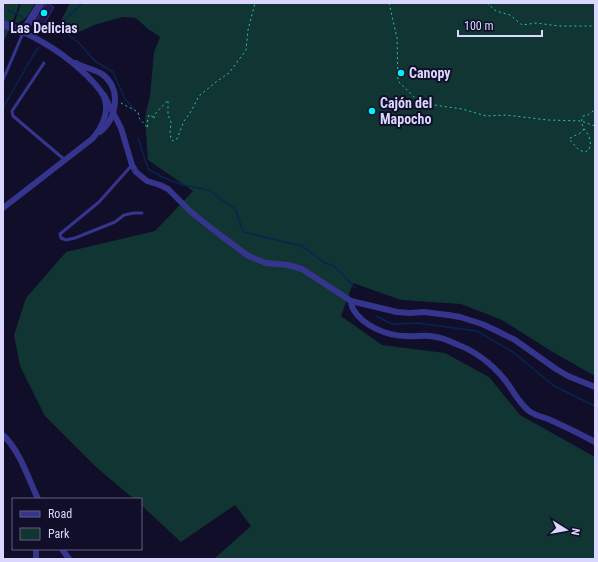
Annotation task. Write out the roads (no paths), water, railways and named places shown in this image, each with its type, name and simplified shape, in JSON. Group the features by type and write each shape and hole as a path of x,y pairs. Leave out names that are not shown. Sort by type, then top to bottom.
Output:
{"street":[{"path":"20,30 41,3"},
{"path":"3,24 20,30 47,44 71,61 91,80 104,96 121,128 132,165 139,176 168,190 191,212 242,252 260,261 288,265 302,269 351,300 403,313 424,312 448,315 482,324 515,340 568,376 595,387"},
{"path":"71,61 95,70 104,76 111,83 113,88 115,103 110,122 96,134"},
{"path":"3,208 87,144 102,125 106,105 104,96"},
{"path":"351,300 352,309 360,317 371,326 384,332 405,336 429,336 449,341 467,349 484,359 499,373 518,400 530,412 564,426 595,442"},
{"path":"3,435 15,450 38,498"},
{"path":"63,550 69,559"}],"lane":[{"path":"3,80 20,37 20,30"},
{"path":"44,64 14,108 12,114 65,160"},
{"path":"132,165 99,202 60,234 60,238 66,240 75,238 115,222 124,215 142,213"}],"waterway":[{"path":"58,26 83,3"},
{"path":"8,10 23,17"},
{"path":"37,24 66,33 78,42 95,61 113,72 125,99 133,108"},
{"path":"3,108 39,47"},
{"path":"138,138 148,169 162,177 183,185 209,190 236,210 243,232 302,246 325,263 334,266 355,288"},
{"path":"376,316 392,324 417,323 477,331 513,352 554,386 595,406"}],"place":[{"name":"Las Delicias","path":"44,13"},
{"name":"Canopy","path":"401,73"},
{"name":"Cajón del Mapocho","path":"372,111"}]}
